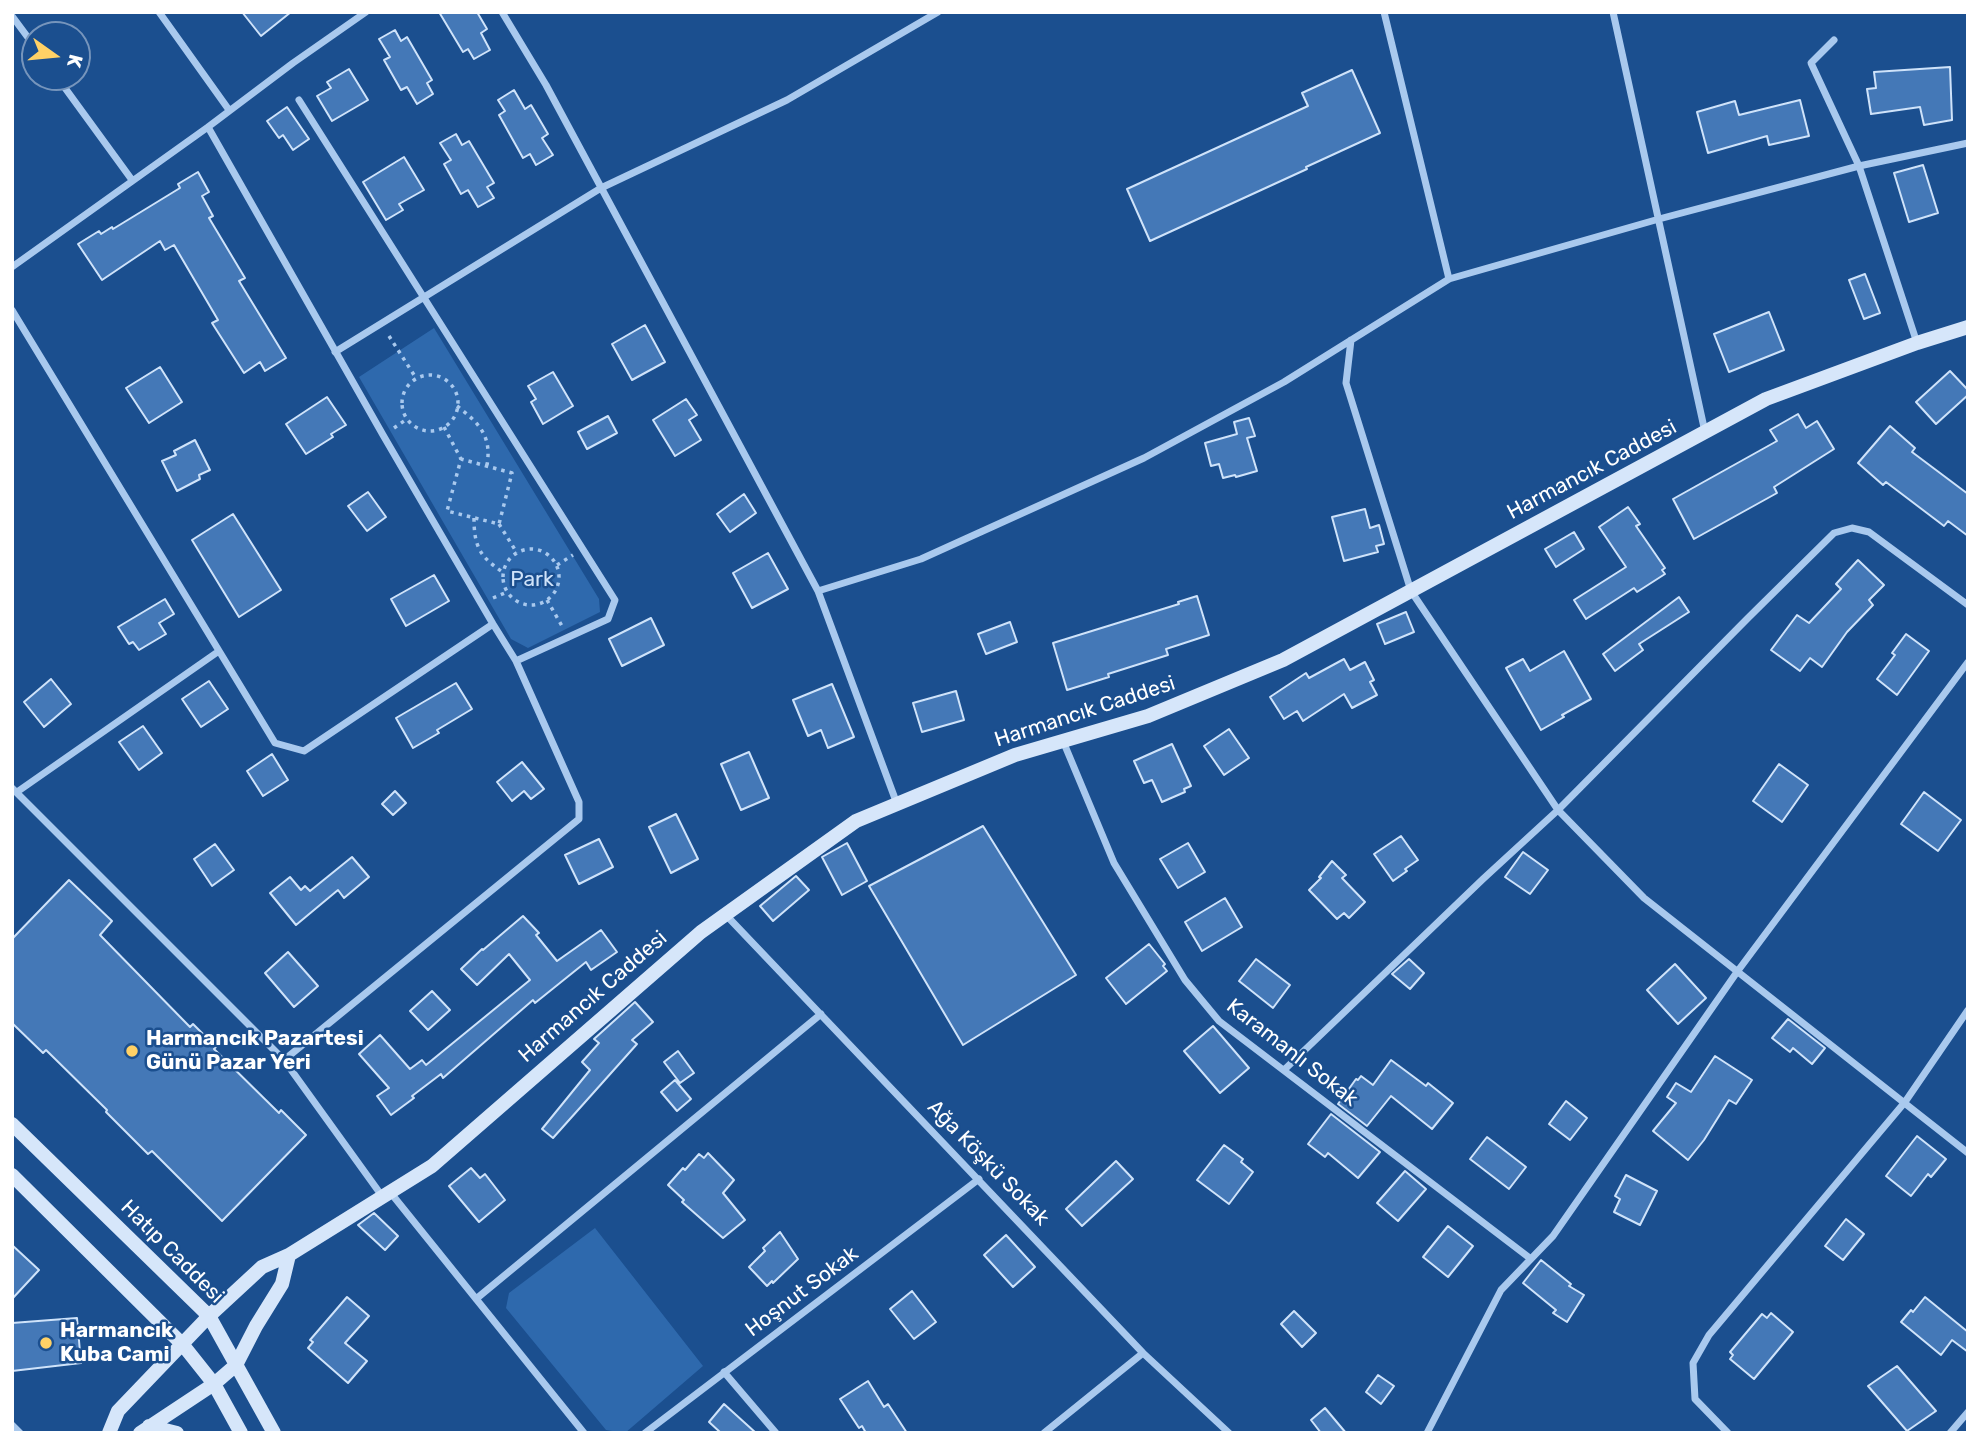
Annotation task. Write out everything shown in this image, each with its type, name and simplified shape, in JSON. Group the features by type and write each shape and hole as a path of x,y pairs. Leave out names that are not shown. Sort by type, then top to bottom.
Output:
{"street":[{"path":"159,12 229,110"},
{"path":"12,267 366,12"},
{"path":"502,12 546,85 818,591 897,804"},
{"path":"335,352 601,188 787,100 938,12"},
{"path":"1384,12 1449,279"},
{"path":"1613,12 1706,432"},
{"path":"1834,40 1811,63 1859,166 1917,343"},
{"path":"67,91 132,180"},
{"path":"299,100 615,600 608,620 516,661"},
{"path":"208,127 335,352 516,661 579,802 579,820 285,1060"},
{"path":"818,591 921,559 1144,458 1283,382 1449,279 1859,166 1968,143"},
{"path":"12,310 275,743 304,751 492,624"},
{"name":"Harmancık Caddesi","path":"109,1433 118,1411 209,1316 262,1267 289,1255 432,1166 701,932 856,821 1015,755 1148,716 1283,660 1766,399 1968,327"},
{"path":"1351,340 1346,383 1411,591 1558,810 1644,898 1968,1153"},
{"path":"1284,1070 1558,810 1834,533 1852,528 1868,532 1968,605"},
{"path":"219,651 15,790 285,1060 386,1194 476,1299 584,1433"},
{"path":"1426,1433 1501,1290 1553,1236 1737,972 1968,662"},
{"name":"Karamanlı Sokak","path":"1063,741 1114,863 1185,980 1219,1020 1531,1259"},
{"name":"Ağa Köşkü Sokak","path":"725,914 1143,1353 1229,1433"},
{"path":"1728,1433 1695,1399 1693,1363 1709,1335 1905,1102 1968,1010"},
{"path":"476,1299 821,1014"},
{"name":"Hatıp Caddesi","path":"12,1124 209,1316 274,1433"},
{"path":"12,1175 183,1345 214,1384 241,1433"},
{"name":"Hoşnut Sokak","path":"645,1433 979,1179"},
{"path":"144,1430 214,1384 236,1365 282,1284 289,1255"},
{"path":"1044,1433 1143,1353"},
{"path":"724,1372 776,1433"},
{"path":"1950,1433 1968,1412"},
{"path":"12,1425 20,1433"},
{"path":"144,1430 177,1433"}],"path":[{"path":"381,323 416,378"},
{"path":"431,375 444,378 453,387 457,406 453,418 444,427 431,431 413,425 402,408 408,384 416,378 431,375"},
{"path":"457,406 475,420 485,434 489,451 487,466"},
{"path":"444,427 461,460 447,511 499,524 517,553"},
{"path":"461,460 512,473 499,524"},
{"path":"474,518 474,540 486,561 504,573"},
{"path":"537,550 549,555 553,560 559,578 556,591 547,600 528,605 516,601 505,588 504,573 509,561 517,553 537,550"},
{"path":"547,600 568,637"}],"green space":[{"name":"Park","path":"434,328 599,599 600,612 528,648 511,639 359,377"},
{"path":"595,1228 703,1366 625,1433 606,1430 506,1308 509,1293"}],"building":[{"path":"242,12 291,12 261,36"},
{"path":"439,12 477,12 487,29 481,33 490,50 474,59 468,49 463,52"},
{"path":"395,30 401,41 407,37 432,80 427,83 433,94 417,104 407,87 401,90 384,60 390,57 379,39"},
{"path":"1950,67 1952,120 1924,125 1920,107 1871,114 1867,89 1876,88 1874,72"},
{"path":"349,69 368,100 332,121 317,96 331,88 327,82"},
{"path":"1352,70 1380,133 1150,241 1127,189 1308,106 1302,93"},
{"path":"514,90 525,109 531,105 548,134 542,138 553,155 536,165 530,154 523,158 499,115 505,111 498,100"},
{"path":"1800,100 1809,136 1769,145 1767,136 1708,153 1697,112 1735,101 1739,115"},
{"path":"287,107 309,139 293,150 283,135 279,138 267,121"},
{"path":"456,134 462,145 469,141 494,183 487,187 494,198 478,207 468,190 461,194 444,164 451,160 440,143"},
{"path":"404,157 424,190 399,204 403,210 386,220 363,182"},
{"path":"1923,165 1938,213 1909,222 1894,173"},
{"path":"198,172 209,192 202,196 213,216 209,218 245,278 239,281 286,358 265,371 260,362 244,373 212,323 218,320 174,245 165,250 160,241 102,280 78,244 99,231 101,234 112,227 113,229 180,188 178,184"},
{"path":"1865,274 1880,313 1864,319 1849,280"},
{"path":"1769,312 1784,350 1729,372 1714,334"},
{"path":"645,325 665,362 632,380 612,344"},
{"path":"160,367 182,402 149,423 126,388"},
{"path":"1950,371 1968,390 1968,395 1936,424 1916,402"},
{"path":"553,372 573,406 543,424 531,402 536,399 528,386"},
{"path":"327,397 346,425 306,454 286,424"},
{"path":"686,399 697,415 689,420 701,440 675,456 653,420"},
{"path":"1798,414 1806,428 1817,421 1834,449 1774,487 1777,493 1694,539 1673,499 1777,441 1770,430"},
{"path":"608,416 617,433 587,449 578,432"},
{"path":"1249,418 1255,436 1247,438 1257,471 1223,478 1219,464 1211,466 1205,443 1237,434 1234,422"},
{"path":"1890,426 1915,448 1912,452 1968,494 1968,536 1948,521 1944,526 1886,482 1883,485 1858,463"},
{"path":"195,440 210,470 199,475 200,479 177,491 162,461 176,455 174,451"},
{"path":"368,492 386,517 367,531 348,506"},
{"path":"744,494 756,513 730,532 717,514"},
{"path":"1628,507 1640,524 1636,526 1665,568 1662,570 1665,574 1637,592 1634,588 1586,619 1574,600 1626,567 1599,527"},
{"path":"1365,509 1370,528 1379,525 1384,544 1376,546 1378,552 1344,561 1332,517"},
{"path":"233,514 281,590 239,617 192,540"},
{"path":"1574,532 1584,549 1556,567 1545,549"},
{"path":"768,553 788,589 752,608 733,573"},
{"path":"1858,560 1884,585 1869,600 1873,605 1847,632 1822,667 1810,658 1800,671 1771,650 1797,615 1809,623 1841,589 1836,584"},
{"path":"434,575 449,601 406,626 391,599"},
{"path":"1197,596 1209,635 1166,649 1168,655 1067,690 1053,643"},
{"path":"1679,597 1689,612 1639,644 1643,650 1615,671 1603,654"},
{"path":"165,599 174,614 159,623 166,634 139,650 133,642 129,644 118,627"},
{"path":"1406,612 1414,632 1385,644 1377,624"},
{"path":"651,618 664,645 622,666 609,639"},
{"path":"1010,622 1017,642 986,654 978,634"},
{"path":"1906,634 1929,651 1897,695 1877,679 1895,655 1892,653"},
{"path":"1564,651 1591,699 1541,730 1506,668 1523,659 1530,671"},
{"path":"1344,659 1350,670 1365,662 1374,680 1370,682 1377,695 1352,708 1344,694 1303,721 1297,711 1284,719 1270,697 1306,673 1309,678"},
{"path":"51,679 71,704 44,727 24,702"},
{"path":"209,681 228,709 201,727 182,699"},
{"path":"456,683 472,709 413,748 396,718"},
{"path":"832,684 854,737 828,748 821,730 808,736 793,700"},
{"path":"956,691 964,720 922,732 913,703"},
{"path":"143,726 162,753 139,770 119,742"},
{"path":"1229,729 1249,758 1224,775 1204,746"},
{"path":"1172,744 1191,786 1184,789 1185,792 1162,802 1152,780 1144,783 1134,761"},
{"path":"749,752 769,798 741,810 721,764"},
{"path":"272,754 288,780 263,796 247,771"},
{"path":"522,762 544,789 531,799 524,791 512,801 497,782"},
{"path":"1779,764 1808,785 1782,822 1753,801"},
{"path":"395,791 406,803 393,815 382,804"},
{"path":"1924,792 1961,820 1938,851 1901,824"},
{"path":"676,814 698,859 671,873 649,827"},
{"path":"983,826 1076,975 963,1045 869,886"},
{"path":"1401,836 1418,860 1393,881 1374,854"},
{"path":"599,839 613,867 579,884 565,855"},
{"path":"847,843 867,881 842,895 822,857"},
{"path":"1188,843 1205,872 1178,888 1160,859"},
{"path":"215,844 234,870 212,886 194,859"},
{"path":"1523,852 1548,870 1530,894 1505,877"},
{"path":"352,857 369,877 344,898 338,890 296,925 270,893 290,877 301,890 305,886 310,891"},
{"path":"1332,861 1346,875 1342,878 1365,902 1349,918 1344,913 1337,919 1309,890"},
{"path":"796,876 809,890 773,921 760,906"},
{"name":"Harmancık Pazartesi Günü Pazar Yeri","path":"69,880 112,921 100,935 190,1027 193,1024 216,1047 214,1049 279,1113 281,1110 306,1135 222,1221 152,1151 148,1154 46,1050 43,1053 12,1023 12,939"},
{"path":"1225,898 1242,927 1202,951 1185,922"},
{"path":"523,916 539,933 536,935 557,961 601,930 617,952 591,970 586,962 535,1003 533,1000 443,1078 441,1074 391,1115 377,1096 389,1088 359,1054 380,1035 410,1069 422,1060 426,1065 530,980 509,954 477,985 461,969"},
{"path":"1149,944 1165,964 1163,966 1167,971 1126,1004 1106,978"},
{"path":"288,952 318,986 294,1007 265,973"},
{"path":"1256,959 1290,985 1273,1008 1239,981"},
{"path":"1409,959 1424,973 1410,989 1392,974"},
{"path":"1675,964 1706,998 1678,1024 1647,990"},
{"path":"432,991 450,1010 428,1030 410,1011"},
{"path":"635,1002 653,1022 632,1040 637,1044 553,1138 542,1129 590,1070 582,1062 599,1043 594,1039"},
{"path":"1788,1019 1825,1048 1812,1064 1793,1048 1790,1052 1772,1038"},
{"path":"1213,1026 1249,1068 1220,1093 1184,1051"},
{"path":"678,1051 694,1073 680,1083 664,1062"},
{"path":"1715,1056 1752,1080 1736,1104 1729,1100 1688,1160 1653,1131 1676,1103 1667,1097 1676,1083 1691,1092"},
{"path":"1391,1060 1426,1086 1428,1083 1453,1103 1432,1129 1391,1096 1367,1126 1338,1104 1361,1076 1373,1085"},
{"path":"675,1080 691,1099 677,1111 661,1092"},
{"path":"1566,1101 1587,1118 1570,1140 1549,1124"},
{"path":"1331,1114 1380,1152 1358,1178 1328,1153 1325,1157 1308,1144"},
{"path":"1917,1136 1946,1159 1931,1177 1928,1174 1911,1196 1886,1176"},
{"path":"1487,1137 1526,1167 1509,1189 1470,1159"},
{"path":"1224,1145 1243,1159 1241,1162 1253,1172 1229,1204 1197,1180"},
{"path":"708,1153 734,1180 723,1193 745,1220 723,1238 682,1202 684,1200 668,1185 699,1154 704,1158"},
{"path":"1116,1161 1133,1179 1082,1226 1066,1209"},
{"path":"471,1168 480,1178 485,1174 505,1200 479,1222 449,1186"},
{"path":"1405,1171 1426,1189 1398,1221 1377,1203"},
{"path":"1626,1175 1657,1191 1640,1225 1614,1212 1620,1199 1615,1196"},
{"path":"374,1213 398,1236 385,1250 358,1225"},
{"path":"1846,1219 1864,1234 1843,1260 1825,1246"},
{"path":"1448,1226 1473,1246 1448,1277 1423,1257"},
{"path":"780,1232 798,1259 767,1286 749,1267 765,1251 763,1248"},
{"path":"1006,1235 1035,1267 1013,1287 984,1255"},
{"path":"12,1245 39,1270 12,1299"},
{"path":"1541,1260 1571,1284 1569,1286 1584,1295 1567,1322 1553,1313 1556,1310 1523,1283"},
{"path":"912,1291 936,1322 914,1339 890,1309"},
{"path":"347,1297 369,1316 345,1343 367,1361 348,1383 308,1348 313,1342 310,1340"},
{"path":"1925,1297 1968,1332 1968,1352 1952,1340 1941,1355 1901,1322"},
{"path":"1294,1311 1316,1333 1302,1347 1281,1324"},
{"path":"1771,1313 1793,1332 1754,1379 1730,1359 1733,1355 1730,1352 1762,1314 1767,1318"},
{"name":"Harmancık Kuba Cami","path":"77,1318 81,1363 12,1371 12,1323"},
{"path":"1897,1366 1936,1411 1907,1431 1868,1386"},
{"path":"1378,1375 1394,1386 1381,1404 1366,1392"},
{"path":"868,1381 884,1407 888,1404 907,1433 866,1433 862,1426 859,1428 840,1399"},
{"path":"724,1404 756,1433 721,1433 709,1422"},
{"path":"1325,1408 1346,1433 1321,1433 1311,1420"}],"place":[{"name":"Harmancık Pazartesi Günü Pazar Yeri","path":"132,1051"},
{"name":"Harmancık Kuba Cami","path":"46,1343"}]}
